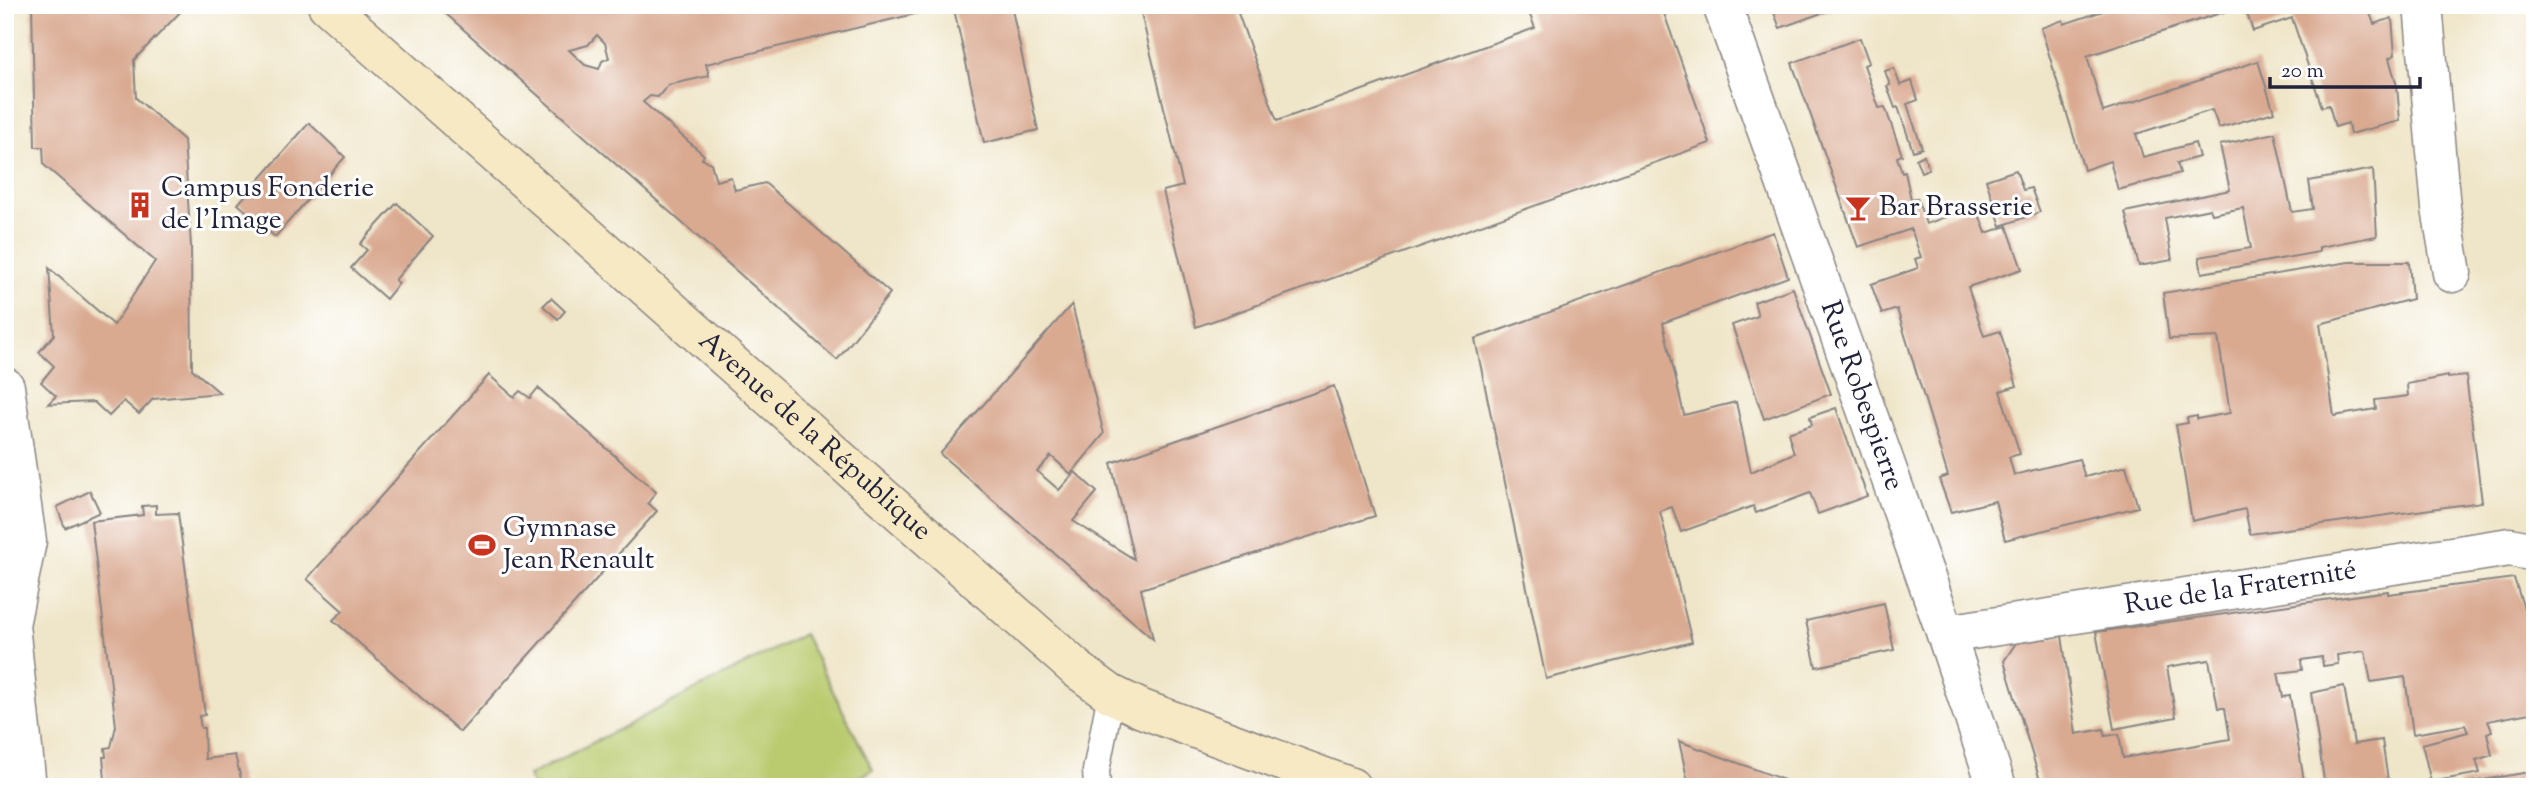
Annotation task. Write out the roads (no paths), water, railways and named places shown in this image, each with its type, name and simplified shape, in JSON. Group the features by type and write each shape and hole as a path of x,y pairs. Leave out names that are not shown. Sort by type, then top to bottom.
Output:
{"main road":[{"name":"Avenue de la République","path":"327,5 1078,670 1111,694 1142,709 1351,787"}],"street":[{"name":"Rue Robespierre","path":"1722,5 1946,634 1997,787"},
{"path":"2423,5 2441,208 2452,273"},
{"path":"5,387 27,541 10,625 27,787"},
{"name":"Rue de la Fraternité","path":"1946,634 2510,547 2535,552"}],"lane":[{"path":"1097,787 1097,771 1111,694"}],"place":[{"name":"Campus Fonderie de l'Image","path":"140,205"},
{"name":"Bar Brasserie","path":"1858,208"},
{"name":"Gymnase Jean Renault","path":"482,545"}]}
